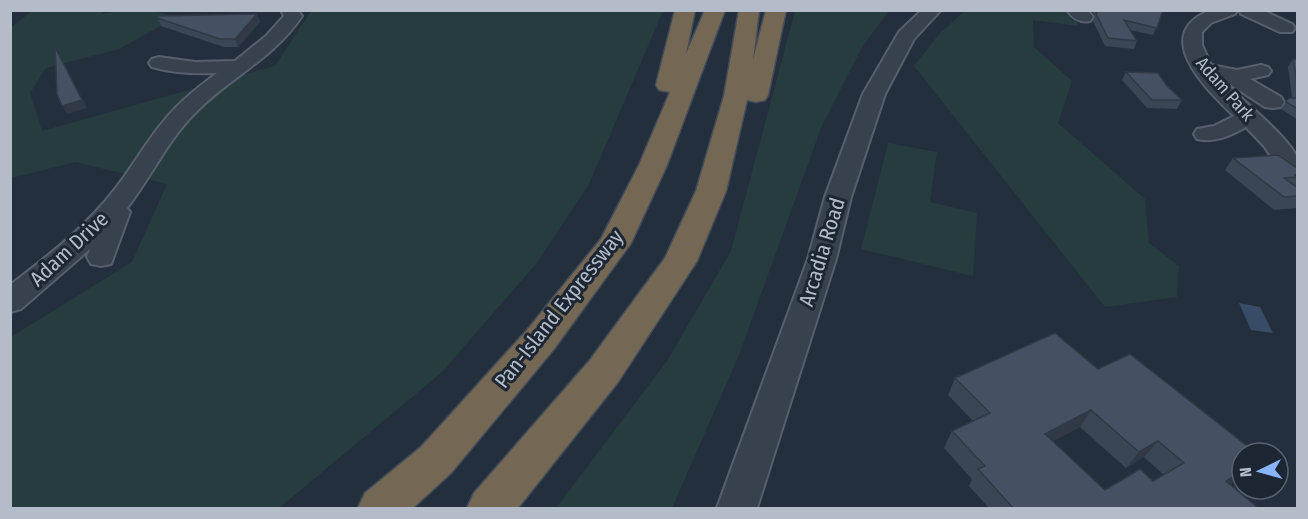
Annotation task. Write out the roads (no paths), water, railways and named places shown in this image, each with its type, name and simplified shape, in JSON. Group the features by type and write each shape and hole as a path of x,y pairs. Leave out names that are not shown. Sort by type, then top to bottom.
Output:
{"highway":[{"path":"671,120 665,101 685,10"},
{"name":"Pan-Island Expressway","path":"381,508 436,460 541,339 615,243 671,120 715,10"},
{"path":"490,508 610,362 680,261 711,191 736,96 748,10"},
{"path":"711,191 740,147 755,98 776,10"}],"street":[{"name":"Adam Drive","path":"10,301 78,246 104,219 125,194 167,130 189,106 277,36 289,24 293,16 290,10"},
{"name":"Arcadia Road","path":"737,508 822,259 838,197 874,94 906,36 933,10"},
{"name":"Adam Park","path":"1229,10 1205,19 1193,31 1192,49 1204,70 1268,135 1298,177"},
{"path":"1247,10 1286,28"},
{"path":"159,63 195,68 237,67"},
{"path":"1204,70 1242,76 1261,72"},
{"path":"1229,75 1273,102"},
{"path":"1205,134 1220,132 1248,117"},
{"name":"Adam Drive","path":"101,257 125,194"}],"water":[{"path":"1239,303 1260,307 1273,333 1251,330"}]}
